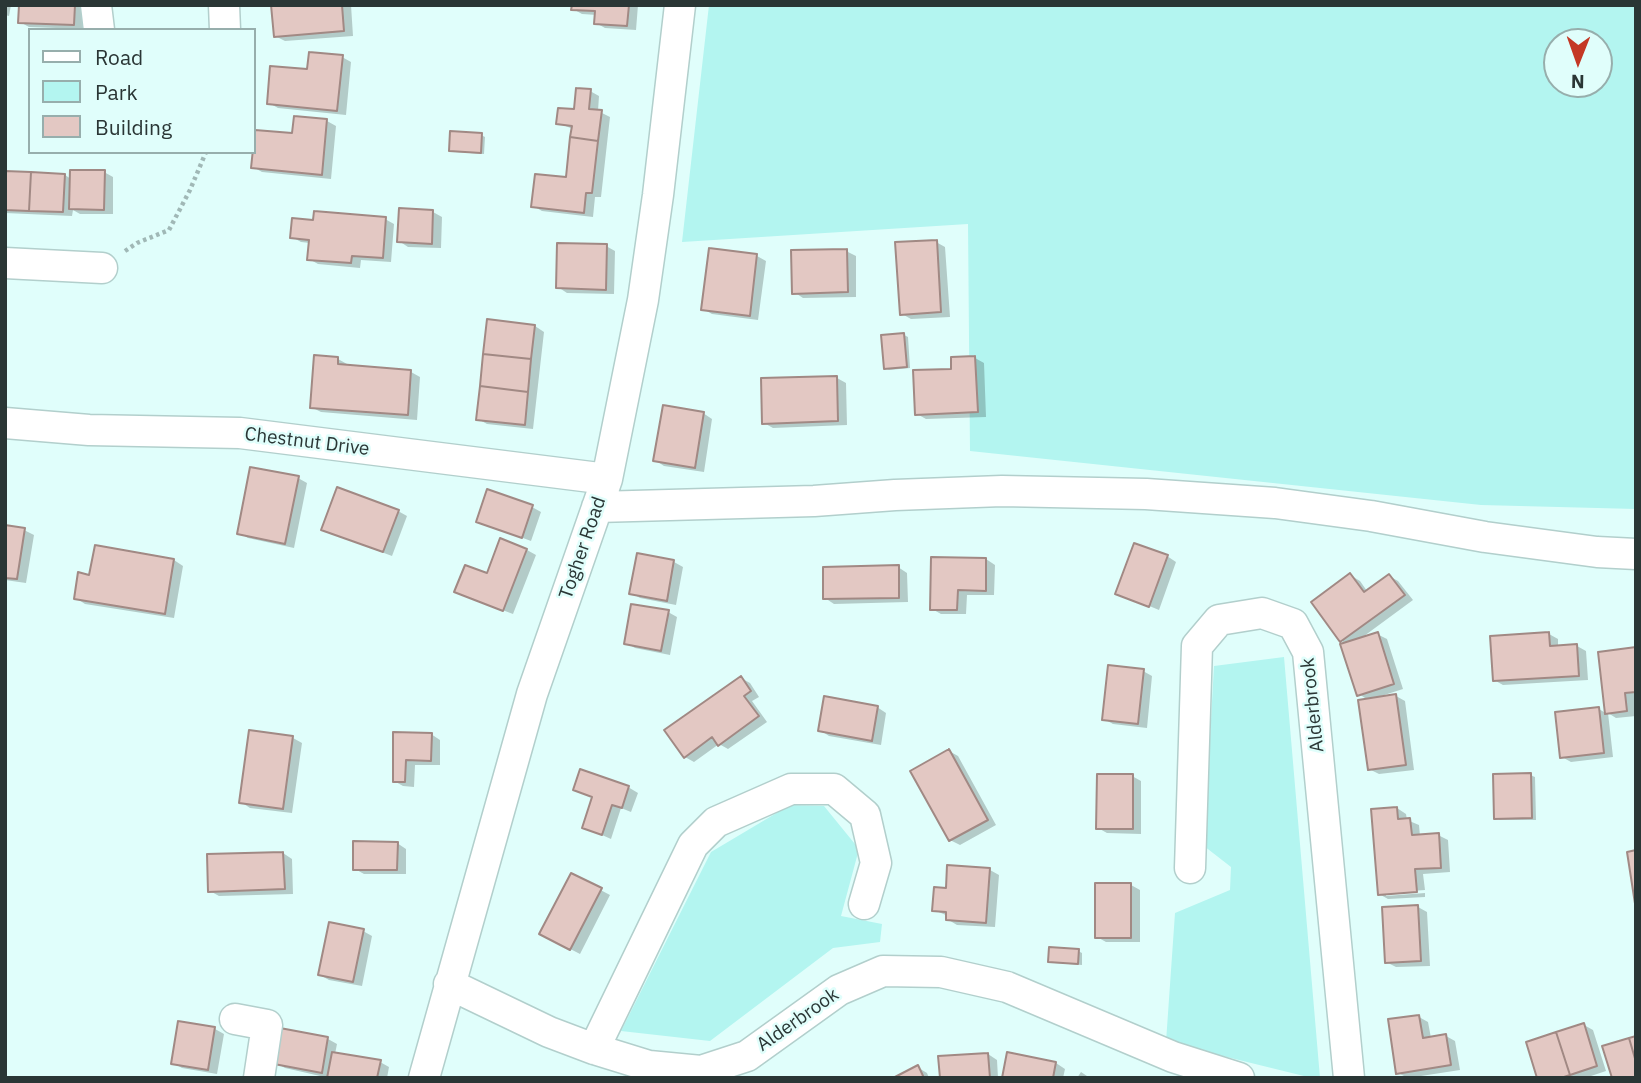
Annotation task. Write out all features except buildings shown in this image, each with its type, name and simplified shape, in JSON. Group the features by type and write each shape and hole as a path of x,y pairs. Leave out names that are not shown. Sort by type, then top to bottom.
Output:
{"street":[{"path":"96,5 99,28"},
{"path":"224,5 225,28"},
{"name":"Togher Road","path":"424,1078 532,694 607,479 643,300 680,5"},
{"path":"5,263 102,268"},
{"name":"Chestnut Drive","path":"5,423 89,430 240,433 607,479"},
{"path":"597,507 814,501 1002,491 1146,494 1275,503 1371,516 1522,542 1636,554"},
{"name":"Alderbrook","path":"1190,868 1197,646 1219,620 1262,613 1293,624 1308,652 1349,1078"},
{"path":"594,1049 693,845 716,822 791,789 834,789 865,815 877,863 864,904"},
{"name":"Alderbrook","path":"449,984 549,1032 594,1049 649,1066 701,1072 747,1056 839,990 883,971 941,972 1007,987 1173,1057 1239,1078"},
{"path":"235,1019 267,1025 259,1078"}],"path":[{"path":"102,268 137,243 169,229 205,154"}],"green space":[{"path":"709,5 1636,5 1636,509 1481,505 970,451 968,224 682,242"},
{"path":"1284,657 1320,1078 1166,1042 1175,913 1230,890 1231,867 1204,846 1214,666"},
{"path":"790,805 824,806 859,849 841,916 882,924 880,942 833,948 710,1041 621,1031 711,852"}]}
